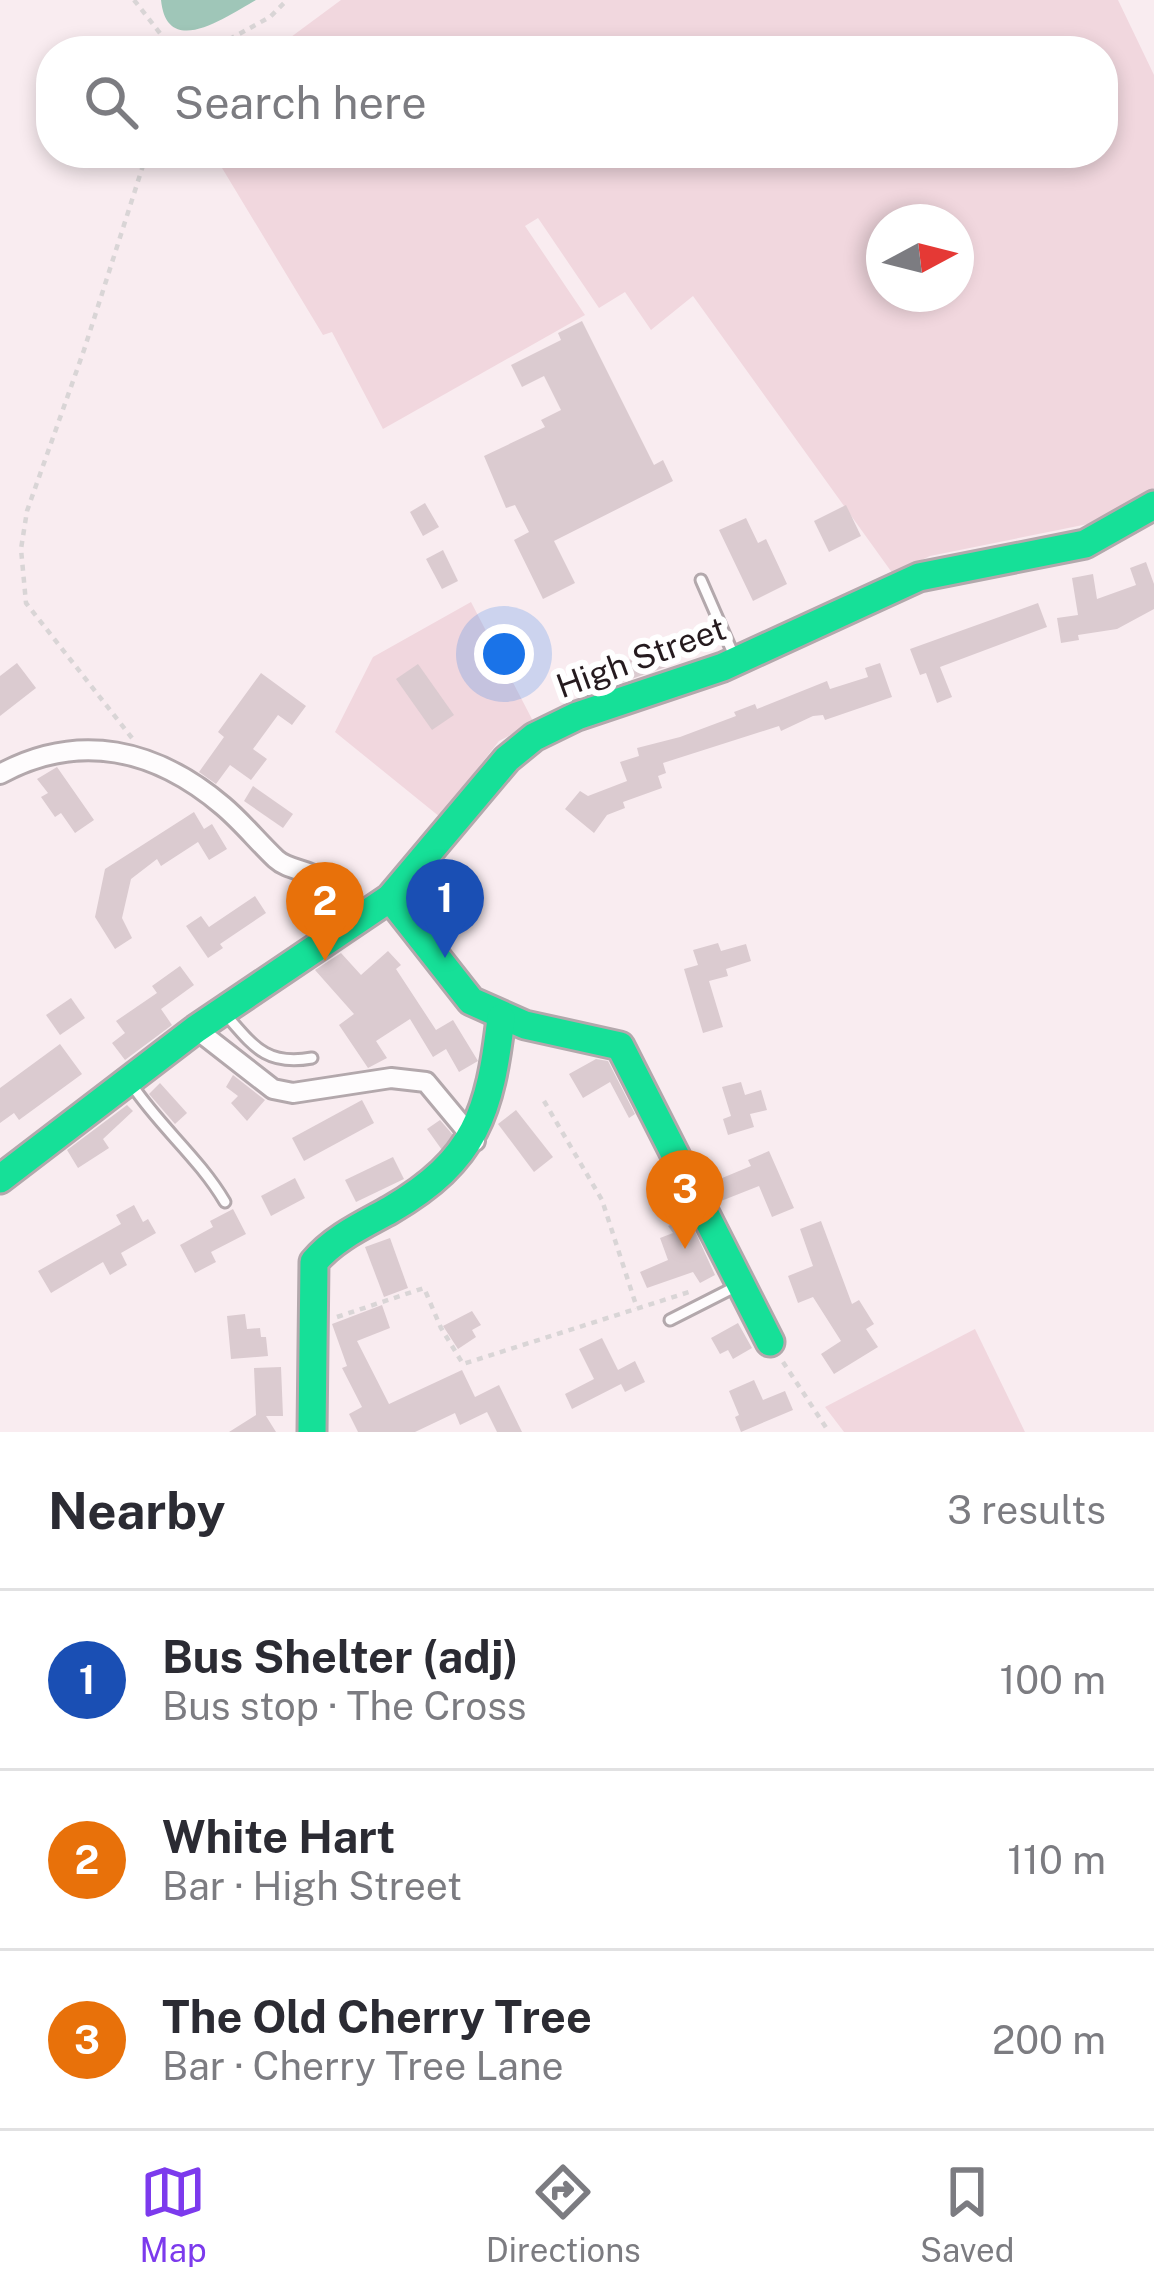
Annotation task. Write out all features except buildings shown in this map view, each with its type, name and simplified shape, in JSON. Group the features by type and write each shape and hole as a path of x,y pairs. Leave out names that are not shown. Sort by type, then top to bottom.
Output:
{"street":[{"name":"High Street","path":"3,1177 196,1030 390,898 507,759 534,737 577,716 736,661 920,578 1085,544 1154,505"},
{"path":"0,774 33,757 58,751 120,752 174,770 225,808 280,863 316,876 352,922"},
{"path":"390,898 472,1001 538,1031 620,1046 770,1342"},
{"path":"312,1432 314,1262 328,1245 458,1165 485,1118 497,1066 501,1018"},
{"path":"196,1030 273,1089 293,1093 392,1078 433,1087 475,1142"}],"lane":[{"path":"701,580 736,661"},
{"path":"223,1012 270,1057 285,1063 311,1058"},
{"path":"129,1081 156,1121 204,1167 225,1202"},
{"path":"670,1320 739,1285"}],"path":[{"path":"134,0 162,36"},
{"path":"235,36 270,17 287,0"},
{"path":"142,168 27,511 21,549 26,603 151,762"},
{"path":"544,1101 602,1200 637,1308"},
{"path":"314,1324 424,1288 464,1364 696,1289"},
{"path":"770,1342 829,1432"}],"shaded area":[{"path":"161,0 256,0 215,23 186,31 174,28"},
{"path":"341,0 1118,0 1154,75 1154,488 1088,524 930,556 893,574 693,296 651,330 625,292 599,308 538,218 525,226 585,315 383,429 332,332 323,335 222,168 1118,168 1118,36 292,36"},
{"path":"471,602 534,723 499,741 440,817 335,732 373,657"},
{"path":"975,1329 1025,1432 844,1432 825,1407"}],"traffic: fast":[{"path":"0,1179 196,1029 390,898 507,759 534,737 577,716 723,667 919,577 1085,544 1154,505"},
{"path":"390,898 471,1001 525,1025 620,1046 770,1342"},
{"path":"312,1432 314,1262 340,1239 419,1191 460,1152 484,1107 501,1018"}],"place":[{"name":"Bus Shelter (adj)","path":"445,958"},
{"name":"White Hart","path":"325,961"},
{"name":"The Old Cherry Tree","path":"685,1249"}]}
